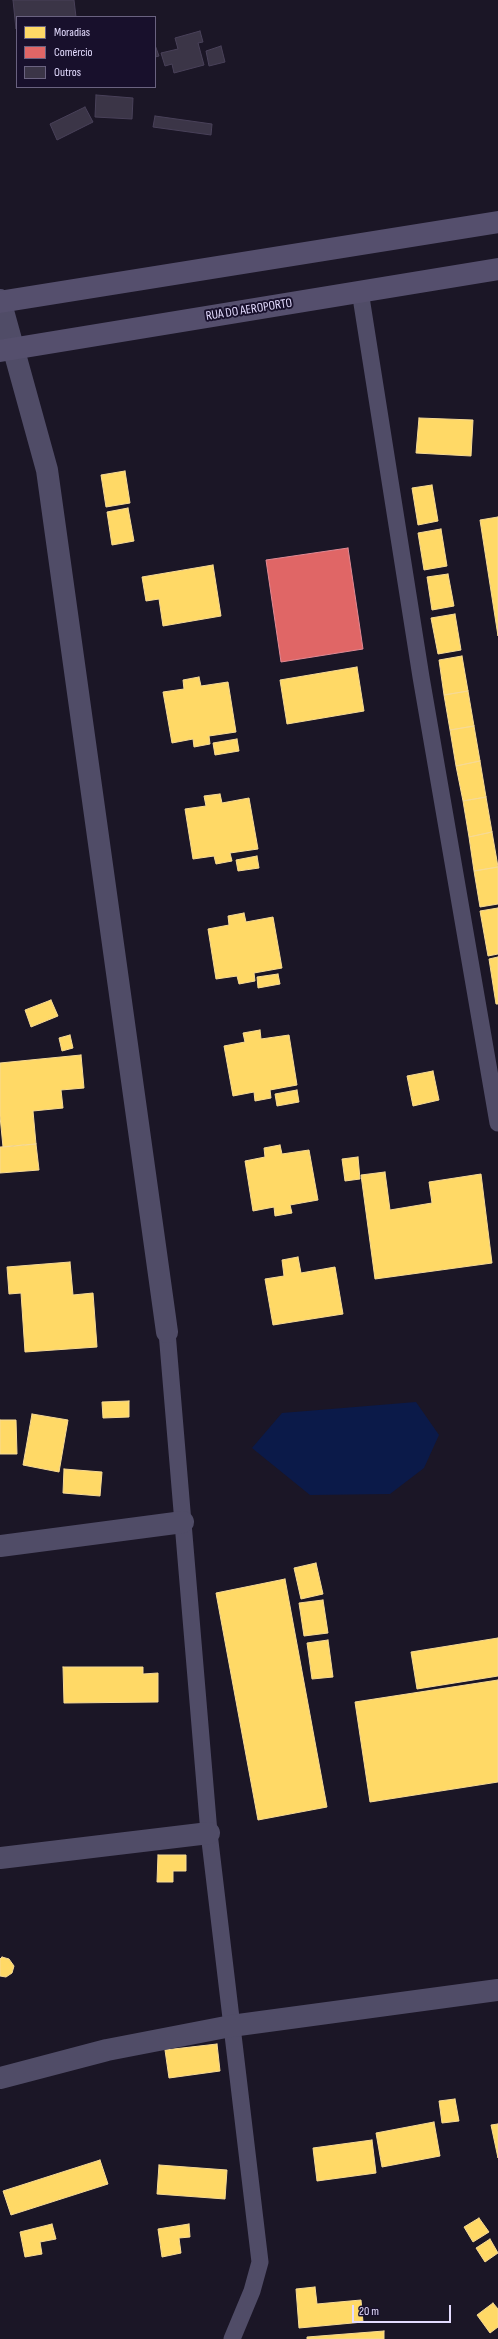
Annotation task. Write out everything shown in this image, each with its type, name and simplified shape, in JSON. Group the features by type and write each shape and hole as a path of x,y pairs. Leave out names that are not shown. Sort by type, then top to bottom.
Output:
{"main road":[{"path":"0,302 498,222"},
{"name":"RUA DO AEROPORTO","path":"7,349 498,269"}],"street":[{"path":"0,302 7,349 47,470 167,1332"},
{"path":"0,1546 183,1522"},
{"path":"0,1858 209,1833"},
{"path":"0,2078 107,2050 231,2026 498,1990"}],"lane":[{"path":"360,291 421,677 498,1122"},
{"path":"167,1332 209,1833 260,2262 252,2291 232,2339"}],"water":[{"path":"416,1402 439,1435 424,1468 390,1494 310,1495 252,1448 282,1413"}],"building: Moradias":[{"path":"419,418 473,420 471,456 416,453"},
{"path":"125,471 130,503 106,507 101,475"},
{"path":"432,485 438,521 418,525 412,488"},
{"path":"128,508 134,541 112,545 107,512"},
{"path":"498,517 498,636 480,520"},
{"path":"441,529 447,566 424,570 418,533"},
{"path":"213,565 221,616 163,626 159,599 146,601 142,577"},
{"path":"448,574 454,606 432,610 427,577"},
{"path":"455,614 461,650 438,654 431,618"},
{"path":"462,656 468,691 444,695 439,660"},
{"path":"357,667 364,711 287,724 280,680"},
{"path":"199,677 201,686 228,682 236,732 209,736 210,744 194,747 193,739 172,743 163,692 184,689 183,680"},
{"path":"468,691 474,726 450,730 444,695"},
{"path":"474,726 480,761 456,766 450,730"},
{"path":"237,739 239,751 215,755 213,743"},
{"path":"480,761 486,797 463,801 456,766"},
{"path":"220,794 222,803 249,798 258,849 230,853 232,861 216,864 214,856 193,859 185,809 206,806 204,796"},
{"path":"486,797 492,832 469,837 463,801"},
{"path":"492,832 498,867 474,871 469,837"},
{"path":"257,856 259,868 238,871 236,860"},
{"path":"498,867 498,904 480,907 474,871"},
{"path":"498,908 498,954 488,956 480,911"},
{"path":"244,913 246,922 273,917 282,968 254,973 255,981 239,984 237,976 216,979 208,929 229,925 228,916"},
{"path":"498,957 498,1004 496,1004 489,959"},
{"path":"278,974 280,984 258,988 257,977"},
{"path":"51,1000 58,1016 31,1027 25,1010"},
{"path":"260,1030 261,1039 289,1035 297,1085 270,1090 271,1098 255,1101 254,1092 233,1096 224,1046 245,1042 243,1033"},
{"path":"70,1035 73,1048 62,1051 59,1038"},
{"path":"81,1055 84,1088 61,1090 63,1108 33,1111 36,1144 3,1147 0,1116 0,1063"},
{"path":"433,1071 439,1100 413,1106 407,1076"},
{"path":"297,1090 299,1102 277,1106 275,1094"},
{"path":"36,1144 39,1170 0,1173 0,1147"},
{"path":"280,1145 282,1154 309,1150 318,1200 290,1205 292,1213 275,1216 274,1207 253,1211 245,1161 265,1157 264,1148"},
{"path":"358,1157 360,1179 345,1181 342,1159"},
{"path":"385,1172 390,1210 432,1203 429,1182 481,1174 492,1263 375,1279 361,1175"},
{"path":"298,1257 301,1273 335,1267 343,1314 273,1325 265,1279 284,1276 282,1260"},
{"path":"70,1262 73,1295 93,1293 97,1347 25,1352 21,1293 9,1294 7,1267"},
{"path":"129,1401 129,1417 103,1418 102,1402"},
{"path":"32,1414 68,1420 59,1472 23,1465"},
{"path":"0,1420 16,1420 17,1454 0,1454"},
{"path":"64,1469 102,1472 100,1496 63,1493"},
{"path":"316,1563 323,1594 301,1599 294,1568"},
{"path":"285,1579 327,1807 258,1820 216,1593"},
{"path":"323,1600 328,1633 304,1636 299,1603"},
{"path":"498,1638 498,1676 417,1689 411,1652"},
{"path":"328,1640 333,1677 312,1679 307,1643"},
{"path":"63,1667 143,1667 143,1674 158,1673 158,1702 64,1703"},
{"path":"498,1680 498,1782 370,1802 355,1702"},
{"path":"158,1855 186,1855 186,1871 173,1871 173,1882 157,1882"},
{"path":"2,1957 9,1959 14,1966 12,1973 6,1977 0,1976 0,1959"},
{"path":"217,2044 220,2071 169,2078 165,2050"},
{"path":"455,2099 459,2121 442,2123 439,2101"},
{"path":"434,2122 440,2156 382,2167 376,2133"},
{"path":"498,2124 498,2158 491,2125"},
{"path":"372,2140 376,2173 317,2181 313,2148"},
{"path":"100,2160 108,2184 11,2215 3,2191"},
{"path":"159,2165 227,2170 225,2199 157,2194"},
{"path":"479,2218 489,2232 473,2242 464,2227"},
{"path":"52,2224 56,2239 40,2242 42,2254 25,2257 20,2232"},
{"path":"189,2224 190,2237 179,2238 181,2253 162,2257 158,2229"},
{"path":"490,2239 498,2253 485,2262 476,2248"},
{"path":"315,2287 317,2304 361,2300 363,2322 299,2328 296,2289"},
{"path":"493,2303 498,2309 498,2327 490,2333 477,2315"},
{"path":"384,2331 384,2339 307,2339 307,2337"}],"building: Comércio":[{"path":"348,548 363,649 281,662 266,560"}],"building: Outros":[{"path":"13,0 74,0 76,16 16,16 16,29"},
{"path":"200,31 203,42 198,43 204,65 174,73 172,64 165,66 161,53 178,49 175,38"},
{"path":"221,46 225,62 209,66 206,51"},
{"path":"156,48 159,56 156,57"},
{"path":"96,95 133,98 132,119 95,117"},
{"path":"85,107 93,122 57,140 50,124"},
{"path":"155,116 212,124 211,135 153,127"}]}
